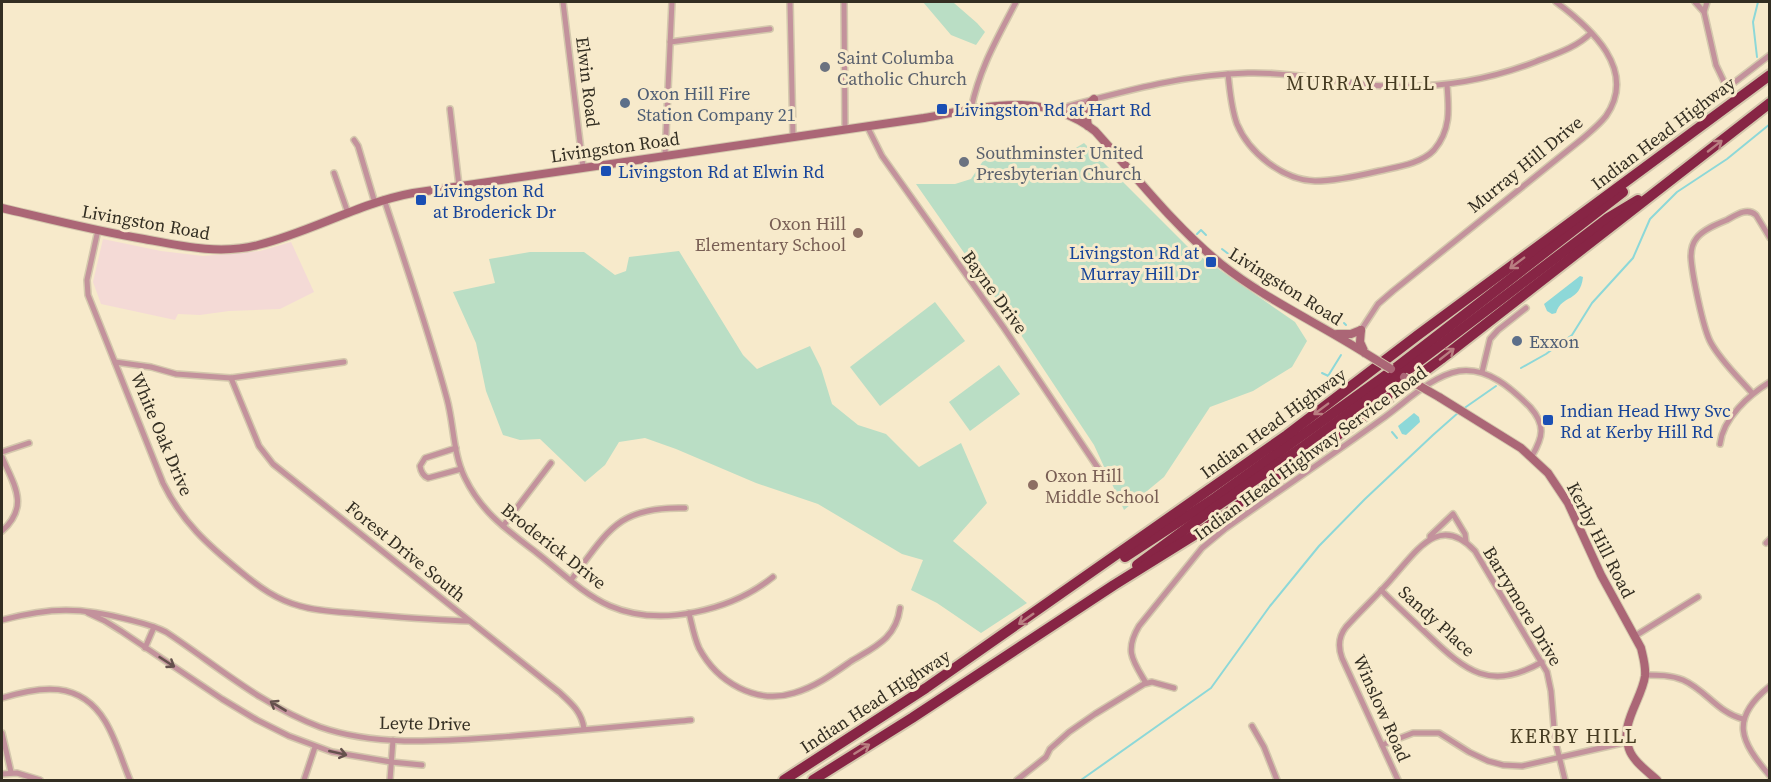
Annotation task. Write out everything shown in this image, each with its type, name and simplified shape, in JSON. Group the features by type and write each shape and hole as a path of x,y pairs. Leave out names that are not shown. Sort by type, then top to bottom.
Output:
{"highway":[{"name":"Indian Head Highway","path":"784,780 926,688 1287,435 1418,335 1770,75"},
{"name":"Indian Head Highway","path":"813,780 1114,585 1204,530 1304,460 1400,390 1770,103"},
{"path":"1048,604 1186,518 1397,373 1602,210 1716,115"},
{"path":"1114,585 1146,556 1608,218 1669,182"}],"main road":[{"path":"1088,126 1086,112 1094,99"},
{"name":"Livingston Road","path":"2,208 188,248 237,248 271,241 384,200 459,186 971,109 1021,104 1064,112 1095,131 1170,216 1204,249 1245,281 1397,373"},
{"path":"1332,333 1351,334 1361,330 1360,342 1365,353"},
{"name":"Kerby Hill Road","path":"1397,373 1532,456 1559,487 1643,655 1645,675 1628,726 1627,742"},
{"path":"1627,742 1628,748 1636,759 1657,780"}],"street":[{"name":"Elwin Road","path":"563,2 583,167"},
{"path":"665,155 672,2"},
{"path":"790,2 793,137"},
{"path":"844,2 845,129"},
{"path":"971,109 986,60 1016,2"},
{"name":"Murray Hill Drive","path":"1361,330 1378,304 1504,200 1566,153 1604,119 1612,106 1616,73 1608,53 1591,33 1556,2"},
{"path":"1695,2 1704,12 1716,65 1727,87"},
{"path":"1704,12 1707,2"},
{"path":"670,42 770,29"},
{"path":"1064,112 1065,107 1124,91 1187,78 1228,74 1250,73 1373,85 1447,85 1521,67 1566,50 1583,41 1591,33"},
{"path":"1688,118 1770,55"},
{"path":"1228,74 1237,124 1248,143 1266,160 1285,173 1315,181 1368,174 1407,164 1430,153 1442,139 1447,124 1449,104 1447,85"},
{"path":"450,109 459,186"},
{"name":"Bayne Drive","path":"867,126 882,156 1017,347 1102,474"},
{"path":"354,140 358,146 375,203"},
{"path":"334,172 348,213"},
{"name":"Broderick Drive","path":"384,200 447,399 461,469 480,504 489,514 571,580 596,598 617,608 652,615 689,613 731,602 756,590 773,577"},
{"path":"1752,393 1718,354 1708,338 1691,255 1694,242 1701,234 1746,211 1751,211 1757,216 1770,238"},
{"name":"White Oak Drive","path":"98,230 86,290 156,467 173,502 195,532 215,552 281,600 311,609 429,620 469,621"},
{"path":"1526,308 1490,339 1482,372 1503,383 1536,414 1542,433 1532,456"},
{"path":"115,362 151,367 176,374 231,378 344,362"},
{"name":"Indian Head Highway Service Road","path":"1146,683 1133,662 1130,646 1132,639 1139,626 1202,548 1225,529 1432,382 1460,371 1482,372"},
{"name":"Forest Drive South","path":"231,378 259,446 273,464 570,702 581,718 584,729"},
{"path":"1720,444 1726,426 1752,393 1770,382"},
{"path":"2,531 12,520 18,506 16,491 2,454 29,443"},
{"path":"456,448 428,457 420,466 422,473 429,478 461,469"},
{"path":"503,526 551,463"},
{"path":"571,580 606,534 625,519 646,510 685,508"},
{"name":"Winslow Road","path":"1398,780 1342,658 1339,643 1346,627 1394,577 1407,559 1453,514"},
{"name":"Barrymore Drive","path":"1453,514 1465,534 1466,542"},
{"name":"Barrymore Drive","path":"1430,538 1450,536 1466,542 1479,557 1542,662 1550,680 1554,731 1560,758"},
{"name":"Sandy Place","path":"1380,590 1453,658 1472,671 1495,676 1515,674 1542,662"},
{"path":"1635,636 1698,597"},
{"path":"689,613 698,646 718,674 741,689 762,695 778,696 811,687 886,638 894,629 900,608"},
{"name":"Leyte Drive","path":"2,620 46,610 81,611 101,613 154,627 166,632 248,689 292,714 339,733 393,740 432,741 691,720"},
{"name":"Leyte Drive","path":"81,611 105,621 257,720 315,747 354,757 422,765"},
{"path":"145,648 154,627"},
{"path":"1645,675 1660,675 1683,680 1698,689 1719,708 1743,719"},
{"path":"1017,780 1046,757 1050,749 1069,732 1146,683 1152,682 1174,688"},
{"path":"1770,686 1751,704 1743,719 1746,744 1770,776"},
{"path":"2,698 28,690 52,688 66,691 85,700 106,723 130,780"},
{"path":"1252,726 1264,747 1277,780"},
{"path":"2,733 11,772"},
{"path":"1382,745 1408,734 1439,733 1468,752 1503,765 1522,766 1627,742"},
{"path":"390,780 393,740"},
{"path":"304,780 315,747"},
{"path":"1560,758 1565,780"},
{"path":"2,774 11,772 40,780"}],"shaded area":[{"path":"103,239 161,251 203,256 260,251 291,242 314,292 280,309 229,311 200,315 178,314 175,320 101,304 93,282"}],"green space":[{"path":"923,2 954,2 985,32 976,45 951,35"},
{"path":"1084,143 1191,250 1295,322 1307,341 1292,367 1253,391 1210,407 1164,477 1124,510 1094,445 1011,320 916,184 955,184 971,179 983,161 997,152 1052,162"},
{"path":"679,251 743,355 757,369 810,346 821,368 832,404 858,425 886,434 919,467 961,443 987,503 953,541 1027,603 981,633 937,603 911,590 923,560 902,554 818,504 756,483 645,438 619,442 605,465 585,482 540,439 520,440 503,435 486,391 476,343 453,292 495,283 489,259 530,252 584,252 615,275 626,271 629,257"},
{"path":"935,302 965,341 880,406 850,367"},
{"path":"999,365 1020,394 970,431 949,402"}],"water":[{"path":"1580,276 1583,277 1581,285 1575,295 1562,303 1556,313 1552,314 1547,311 1544,304"},
{"path":"1414,413 1419,417 1420,422 1406,435 1402,434 1398,426"}],"waterway":[{"path":"1757,57 1753,22 1758,2"},
{"path":"1521,368 1546,354 1572,335 1592,303 1633,258 1650,219 1677,192 1727,159 1770,124"},
{"path":"1197,234 1201,230 1206,235"},
{"path":"1222,249 1235,259"},
{"path":"1245,266 1254,273"},
{"path":"1263,277 1285,292"},
{"path":"1293,297 1299,299"},
{"path":"1309,305 1324,313"},
{"path":"1328,376 1341,355"},
{"path":"1322,373 1337,380"},
{"path":"1463,409 1496,386"},
{"path":"1081,780 1211,688 1270,606 1319,546 1365,499 1459,412"},
{"path":"1392,432 1397,438"}],"place":[{"name":"Saint Columba Catholic Church","path":"825,67"},
{"name":"Oxon Hill Fire Station Company 21","path":"625,103"},
{"name":"Livingston Rd at Hart Rd","path":"942,109"},
{"name":"Southminster United Presbyterian Church","path":"964,162"},
{"name":"Livingston Rd at Elwin Rd","path":"606,171"},
{"name":"Livingston Rd at Broderick Dr","path":"421,200"},
{"name":"Oxon Hill Elementary School","path":"858,233"},
{"name":"Livingston Rd at Murray Hill Dr","path":"1211,262"},
{"name":"Exxon","path":"1517,341"},
{"name":"Indian Head Hwy Svc Rd at Kerby Hill Rd","path":"1548,420"},
{"name":"Oxon Hill Middle School","path":"1033,485"}],"district":[{"name":"MURRAY HILL","path":"1361,83"},
{"name":"KERBY HILL","path":"1574,736"}]}
